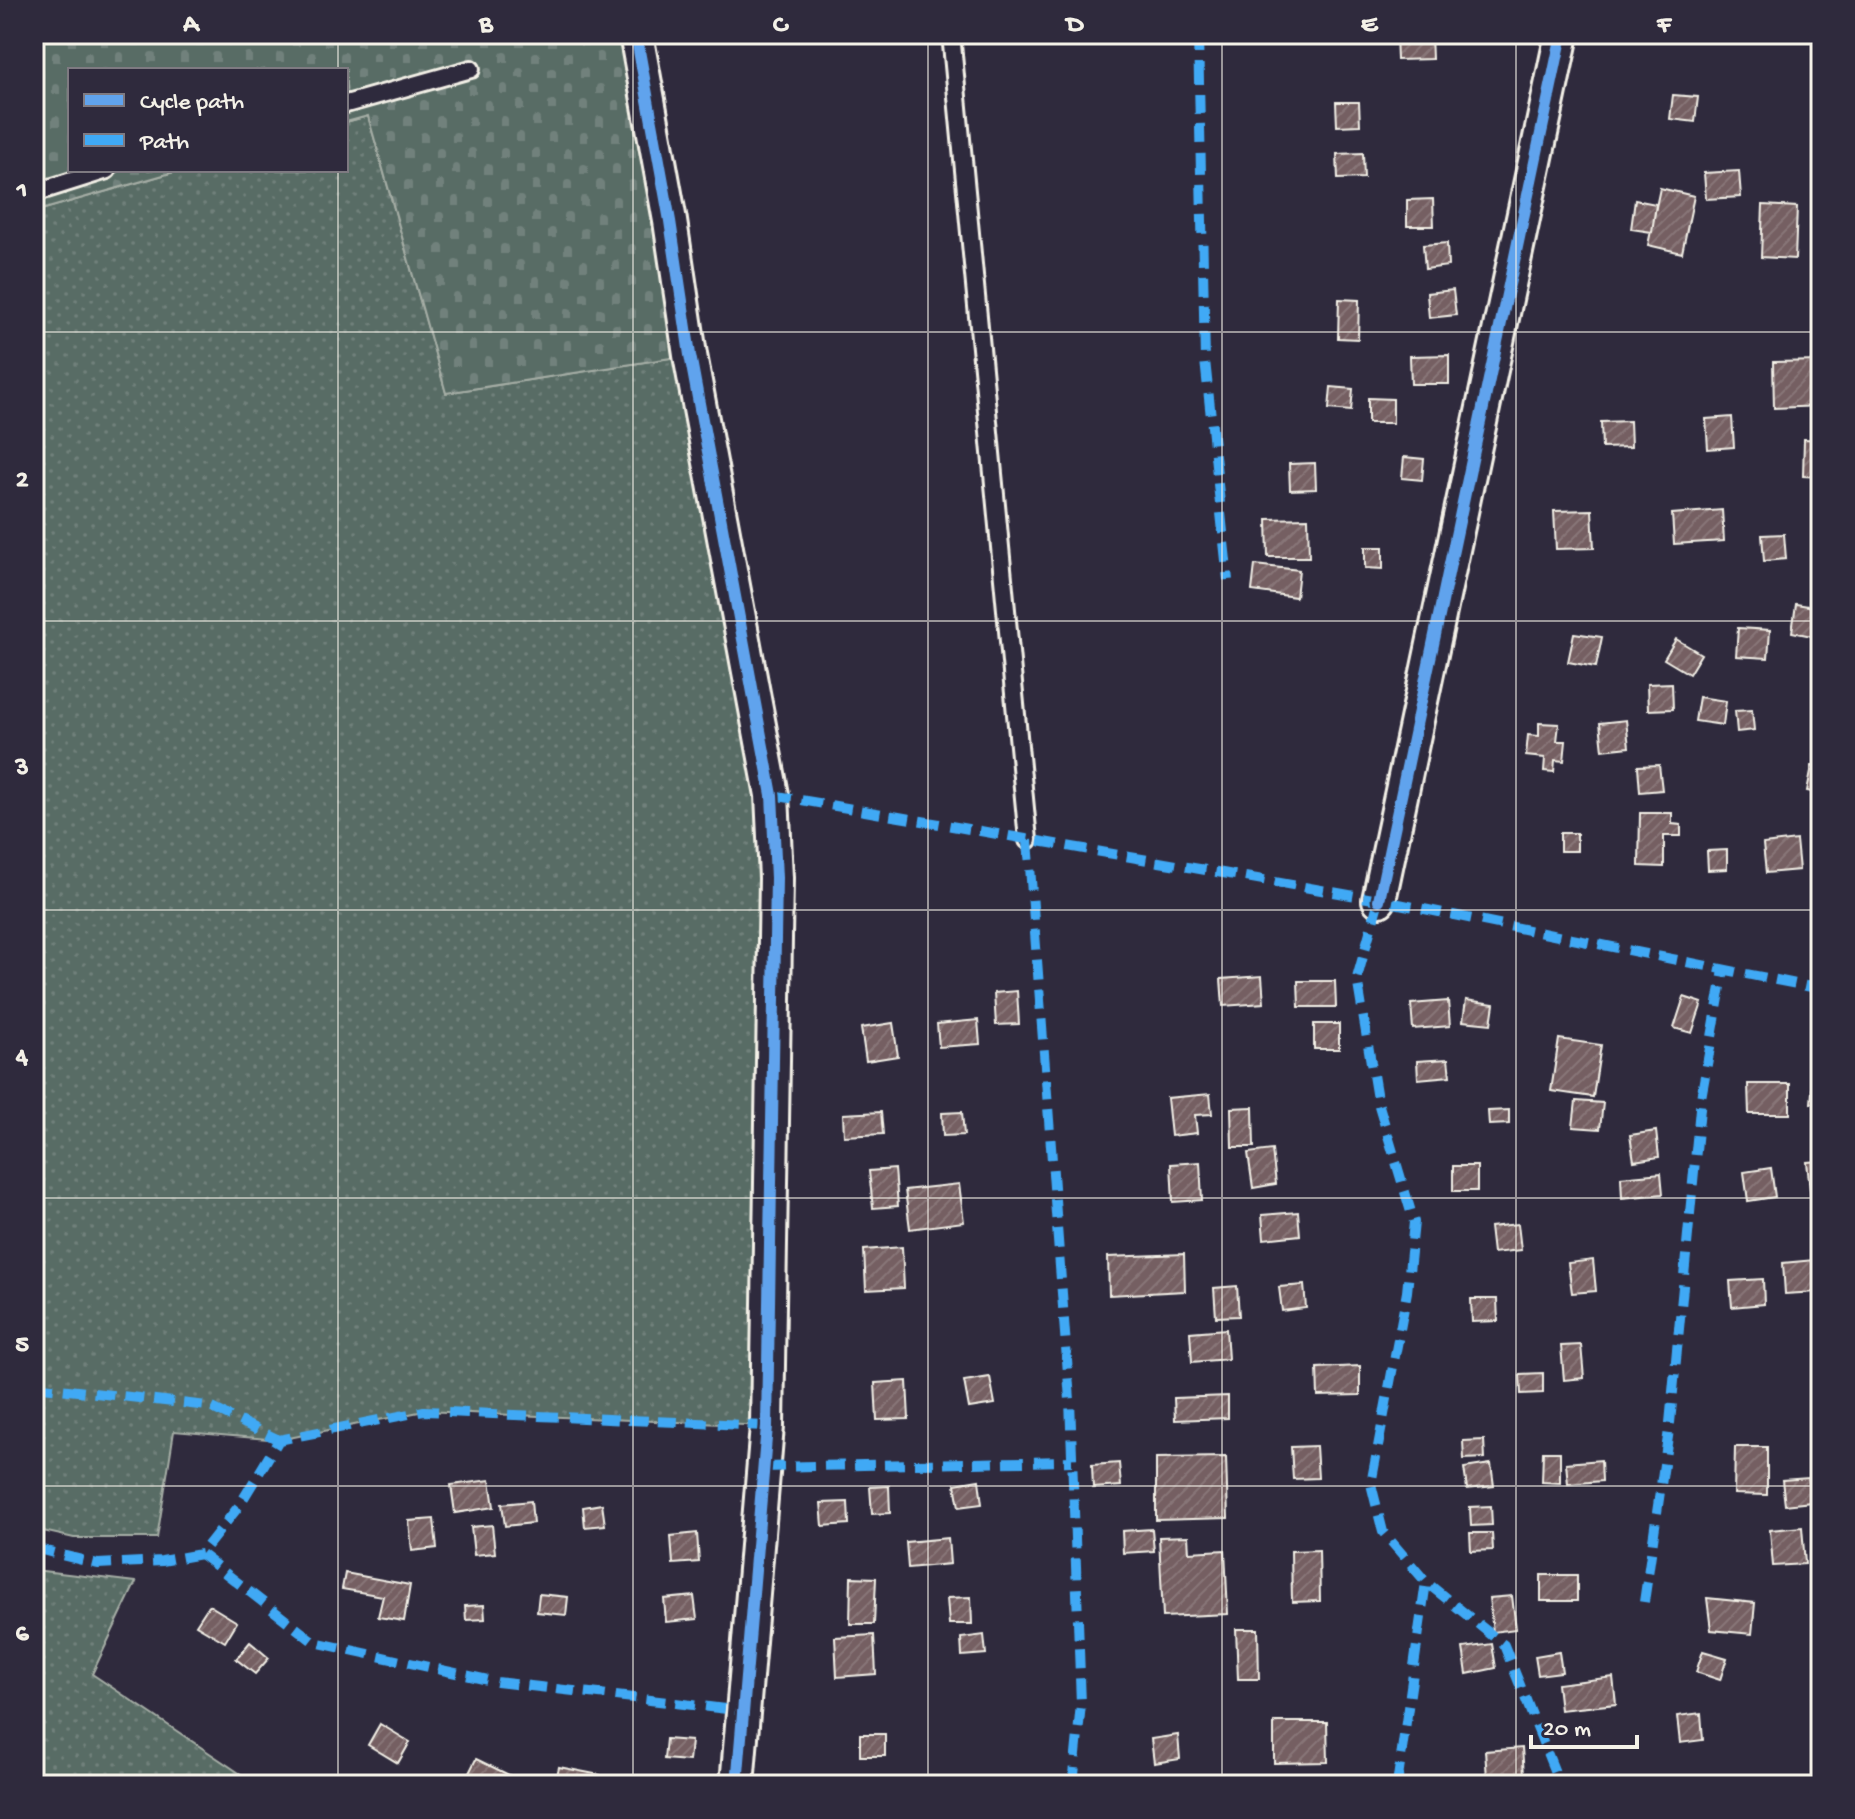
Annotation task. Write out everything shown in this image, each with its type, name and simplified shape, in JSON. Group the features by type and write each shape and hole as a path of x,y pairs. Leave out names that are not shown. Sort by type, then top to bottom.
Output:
{"street":[{"path":"636,34 670,221 690,355 772,795 776,878 767,1426 737,1785"},
{"path":"1379,900 1562,34"}],"lane":[{"path":"951,34 1028,840"},
{"path":"348,103 471,69"},
{"path":"34,193 101,172"}],"green space":[{"path":"34,34 636,34 690,355 446,393 368,116 348,121 348,68 68,68 68,172 174,172 34,212"},
{"path":"368,116 446,393 690,355 772,795 767,1426 424,1411 279,1440 174,1431 157,1538 74,1538 34,1529 34,212 174,172 348,172 348,121"},
{"path":"34,1570 136,1582 92,1674 257,1785 34,1785"}],"building":[{"path":"1396,34 1431,34 1432,59 1397,60"},
{"path":"1670,34 1724,34 1724,40 1669,38"},
{"path":"1673,95 1698,97 1695,122 1670,119"},
{"path":"1336,102 1359,102 1360,125 1337,126"},
{"path":"1363,153 1364,178 1338,179 1337,154"},
{"path":"1739,171 1741,197 1706,199 1704,173"},
{"path":"1660,188 1694,196 1682,253 1648,245"},
{"path":"1433,199 1434,226 1407,226 1407,200"},
{"path":"1635,200 1656,204 1652,232 1631,229"},
{"path":"1763,205 1797,207 1795,259 1761,257"},
{"path":"1447,243 1448,266 1425,269 1423,245"},
{"path":"1453,290 1456,315 1429,318 1427,293"},
{"path":"1339,299 1359,300 1358,339 1338,338"},
{"path":"1449,355 1449,384 1411,384 1410,356"},
{"path":"1821,361 1821,406 1774,408 1773,362"},
{"path":"1331,387 1353,389 1351,411 1329,409"},
{"path":"1368,398 1393,399 1393,423 1368,423"},
{"path":"1732,417 1734,447 1708,449 1706,419"},
{"path":"1630,421 1631,447 1602,448 1601,422"},
{"path":"1804,439 1821,440 1821,477 1803,476"},
{"path":"1404,457 1424,459 1422,480 1402,478"},
{"path":"1315,463 1316,489 1290,490 1289,464"},
{"path":"1592,510 1594,548 1556,549 1554,511"},
{"path":"1722,510 1724,541 1674,544 1672,514"},
{"path":"1308,518 1309,557 1268,557 1267,519"},
{"path":"1784,534 1786,559 1764,561 1762,535"},
{"path":"1365,547 1383,547 1383,569 1365,568"},
{"path":"1255,565 1299,570 1296,597 1252,591"},
{"path":"1796,604 1821,608 1817,637 1792,632"},
{"path":"1738,628 1770,630 1768,658 1736,656"},
{"path":"1574,633 1602,637 1596,667 1568,662"},
{"path":"1676,639 1701,654 1689,674 1664,659"},
{"path":"1672,683 1673,709 1648,710 1647,684"},
{"path":"1699,697 1726,701 1723,725 1695,721"},
{"path":"1752,710 1754,730 1737,732 1735,711"},
{"path":"1626,720 1629,747 1603,750 1600,723"},
{"path":"1539,723 1559,724 1557,741 1566,741 1564,761 1555,760 1554,772 1544,771 1545,758 1526,756 1528,735 1539,736"},
{"path":"1659,765 1662,790 1640,792 1638,766"},
{"path":"1812,766 1821,767 1821,794 1807,791"},
{"path":"1640,813 1672,813 1672,824 1681,825 1681,836 1664,836 1664,867 1639,866"},
{"path":"1560,833 1577,833 1577,851 1560,851"},
{"path":"1796,840 1799,870 1766,873 1763,844"},
{"path":"1727,850 1727,869 1708,870 1707,851"},
{"path":"1262,976 1264,1003 1223,1006 1221,979"},
{"path":"1298,981 1335,981 1336,1007 1299,1007"},
{"path":"1017,991 1019,1024 996,1025 994,993"},
{"path":"1684,997 1702,1003 1692,1033 1674,1028"},
{"path":"1466,1000 1494,1004 1491,1024 1463,1021"},
{"path":"1448,1001 1450,1026 1413,1029 1411,1004"},
{"path":"978,1020 980,1044 939,1047 937,1024"},
{"path":"893,1023 898,1056 866,1061 861,1028"},
{"path":"1314,1024 1339,1024 1339,1049 1314,1049"},
{"path":"1559,1039 1601,1045 1593,1097 1551,1091"},
{"path":"1448,1059 1450,1076 1418,1079 1417,1061"},
{"path":"1813,1080 1821,1080 1821,1104 1811,1103"},
{"path":"1748,1084 1790,1084 1790,1114 1749,1114"},
{"path":"1210,1094 1212,1114 1195,1115 1197,1133 1171,1136 1167,1098"},
{"path":"1576,1101 1603,1103 1600,1129 1573,1127"},
{"path":"1253,1107 1254,1147 1232,1147 1231,1108"},
{"path":"1509,1110 1509,1124 1489,1125 1488,1111"},
{"path":"881,1112 883,1134 844,1136 843,1114"},
{"path":"962,1112 964,1135 943,1136 942,1113"},
{"path":"1656,1131 1659,1157 1634,1161 1630,1135"},
{"path":"1272,1150 1276,1184 1253,1188 1248,1153"},
{"path":"1821,1161 1821,1199 1811,1200 1807,1162"},
{"path":"1200,1162 1202,1200 1173,1202 1171,1164"},
{"path":"1453,1166 1477,1166 1477,1191 1453,1191"},
{"path":"1771,1168 1775,1197 1748,1201 1744,1172"},
{"path":"895,1169 898,1206 873,1208 869,1171"},
{"path":"1661,1173 1663,1194 1622,1198 1621,1177"},
{"path":"959,1184 964,1222 910,1229 905,1190"},
{"path":"1298,1212 1300,1235 1264,1239 1262,1215"},
{"path":"1518,1224 1521,1250 1493,1253 1490,1227"},
{"path":"902,1247 904,1288 866,1290 864,1250"},
{"path":"1184,1254 1185,1291 1109,1295 1108,1257"},
{"path":"1593,1260 1596,1291 1572,1293 1568,1263"},
{"path":"1814,1260 1817,1292 1785,1294 1783,1263"},
{"path":"1763,1279 1764,1304 1732,1307 1730,1281"},
{"path":"1304,1285 1306,1308 1282,1311 1279,1287"},
{"path":"1237,1286 1239,1316 1216,1317 1214,1288"},
{"path":"1471,1299 1497,1299 1498,1321 1472,1322"},
{"path":"1226,1329 1228,1359 1192,1362 1190,1332"},
{"path":"1581,1345 1584,1378 1564,1380 1561,1346"},
{"path":"1360,1366 1360,1395 1318,1396 1317,1368"},
{"path":"1543,1373 1543,1393 1521,1394 1520,1374"},
{"path":"990,1377 995,1404 969,1408 964,1381"},
{"path":"907,1381 909,1419 877,1420 875,1383"},
{"path":"1228,1396 1228,1418 1175,1420 1174,1398"},
{"path":"1484,1440 1485,1458 1464,1459 1463,1441"},
{"path":"1316,1446 1318,1478 1293,1479 1291,1447"},
{"path":"1735,1447 1767,1447 1767,1495 1734,1494"},
{"path":"1543,1452 1560,1452 1560,1483 1542,1482"},
{"path":"1226,1457 1228,1518 1156,1520 1156,1458"},
{"path":"1601,1460 1602,1481 1568,1484 1566,1463"},
{"path":"1119,1463 1121,1486 1093,1488 1092,1465"},
{"path":"1491,1464 1494,1486 1467,1489 1464,1468"},
{"path":"1809,1478 1811,1502 1785,1505 1782,1480"},
{"path":"490,1480 494,1507 455,1513 451,1485"},
{"path":"979,1480 982,1504 959,1507 955,1484"},
{"path":"889,1486 890,1513 872,1514 870,1487"},
{"path":"531,1501 533,1523 505,1526 502,1504"},
{"path":"848,1502 849,1524 823,1526 821,1503"},
{"path":"602,1504 605,1525 585,1527 583,1507"},
{"path":"1491,1506 1492,1525 1471,1526 1470,1507"},
{"path":"434,1519 437,1548 412,1551 409,1521"},
{"path":"492,1525 495,1553 474,1555 471,1527"},
{"path":"1802,1527 1805,1564 1773,1566 1770,1530"},
{"path":"1152,1529 1154,1551 1123,1553 1122,1531"},
{"path":"697,1533 699,1562 673,1564 671,1536"},
{"path":"1470,1533 1492,1533 1493,1550 1471,1551"},
{"path":"1188,1536 1189,1552 1225,1550 1228,1614 1163,1617 1159,1537"},
{"path":"948,1538 950,1564 908,1568 906,1542"},
{"path":"1319,1550 1320,1601 1292,1602 1291,1551"},
{"path":"345,1573 410,1585 404,1621 378,1617 383,1596 342,1589"},
{"path":"1541,1575 1577,1575 1577,1601 1541,1601"},
{"path":"851,1577 876,1578 874,1624 850,1624"},
{"path":"539,1594 568,1597 566,1615 537,1612"},
{"path":"694,1596 697,1619 666,1622 664,1599"},
{"path":"1512,1596 1516,1629 1493,1632 1489,1598"},
{"path":"971,1597 972,1624 949,1624 947,1598"},
{"path":"1707,1598 1755,1603 1752,1634 1711,1630"},
{"path":"209,1605 237,1622 225,1642 196,1625"},
{"path":"484,1605 485,1619 466,1620 465,1606"},
{"path":"1236,1629 1258,1629 1259,1679 1238,1679"},
{"path":"874,1635 876,1674 837,1677 835,1637"},
{"path":"984,1635 986,1654 962,1656 961,1638"},
{"path":"250,1642 269,1658 255,1674 236,1659"},
{"path":"1492,1644 1496,1668 1467,1674 1463,1648"},
{"path":"1703,1651 1727,1658 1720,1680 1696,1672"},
{"path":"1559,1652 1562,1672 1538,1675 1535,1656"},
{"path":"1613,1677 1616,1704 1560,1710 1557,1684"},
{"path":"1701,1713 1703,1740 1680,1743 1677,1716"},
{"path":"1274,1722 1327,1722 1328,1762 1274,1763"},
{"path":"380,1724 410,1742 398,1763 368,1745"},
{"path":"860,1734 885,1734 885,1756 860,1756"},
{"path":"1178,1735 1180,1759 1154,1763 1151,1739"},
{"path":"666,1739 691,1741 689,1761 664,1759"},
{"path":"1522,1748 1524,1774 1487,1777 1485,1751"},
{"path":"476,1759 509,1775 505,1785 463,1785"},
{"path":"559,1767 600,1775 598,1785 555,1785"},
{"path":"837,1779 838,1785 816,1785 816,1781"}],"marked path":[{"path":"1198,34 1205,360 1228,580"},
{"path":"772,795 1379,900 1821,989"},
{"path":"1028,840 1070,1400 1081,1704 1073,1785"},
{"path":"1379,900 1357,978 1377,1099 1414,1222 1407,1292 1371,1484 1383,1532 1426,1582 1504,1645 1556,1775"},
{"path":"1644,1602 1670,1423 1701,1098 1724,970"},
{"path":"34,1386 208,1406 279,1440"},
{"path":"34,1548 98,1564 162,1561 201,1554 239,1506 279,1440 424,1411 767,1426"},
{"path":"764,1467 1072,1461"},
{"path":"201,1554 314,1642 497,1682 743,1711"},
{"path":"1397,1785 1426,1582"}],"cycle path":[{"path":"636,34 670,221 690,355 772,795 776,878 767,1426 737,1785"},
{"path":"1379,900 1562,34"}]}
